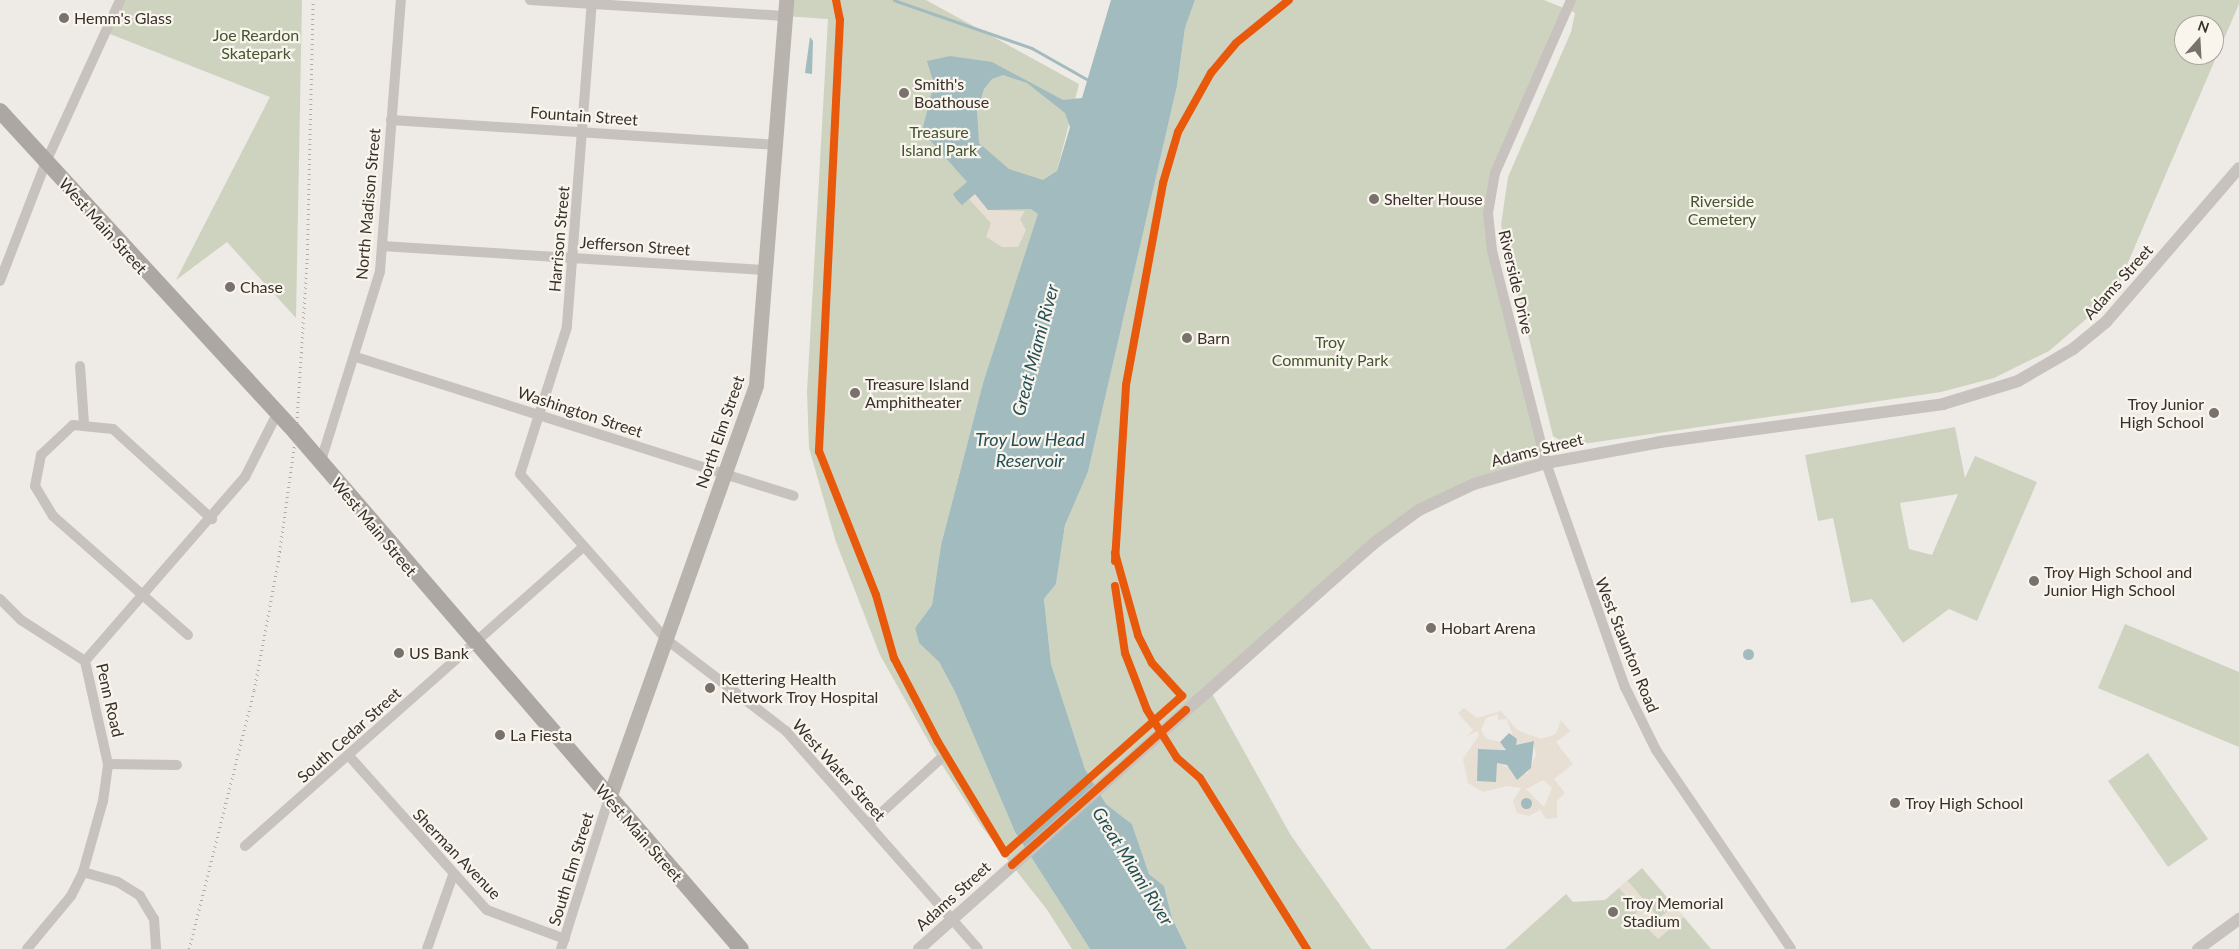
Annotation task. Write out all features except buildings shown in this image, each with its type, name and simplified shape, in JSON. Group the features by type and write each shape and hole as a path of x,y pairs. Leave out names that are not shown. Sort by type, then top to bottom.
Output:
{"main road":[{"name":"North Elm Street","path":"609,798 667,640 756,385 786,0"},
{"name":"West Main Street","path":"0,112 277,414 472,643 740,949"}],"street":[{"path":"0,281 46,162 120,0"},
{"name":"North Madison Street","path":"320,464 356,357 380,271 401,0"},
{"path":"530,0 592,1 784,16"},
{"name":"Riverside Drive","path":"1546,464 1492,251 1488,212 1495,173 1571,0"},
{"name":"Harrison Street","path":"520,474 567,327 574,258 592,1"},
{"name":"Fountain Street","path":"391,120 582,130 774,145"},
{"name":"Adams Street","path":"919,949 1186,710 1399,523 1459,490 1546,464 1660,442 1944,404 2018,381 2067,353 2106,322 2239,168"},
{"name":"Jefferson Street","path":"382,246 766,270"},
{"name":"Washington Street","path":"356,357 793,496"},
{"path":"80,366 84,423"},
{"name":"Penn Road","path":"27,949 71,896 83,872 108,764 85,661 212,519 261,452 277,414"},
{"path":"188,634 142,597 53,516 35,486 40,455 50,442 66,428 84,423 113,429 129,440 212,519"},
{"name":"West Staunton Road","path":"1546,464 1579,565 1641,723 1791,949"},
{"name":"West Water Street","path":"520,474 667,640 786,731 978,949"},
{"name":"South Cedar Street","path":"245,846 350,757 472,643 583,547"},
{"path":"0,601 21,620 85,661"},
{"name":"Sherman Avenue","path":"350,757 452,875 487,910 563,944"},
{"path":"869,824 939,760"},
{"path":"108,764 177,765"},
{"name":"South Elm Street","path":"563,944 609,798"},
{"path":"83,872 118,882 140,896 154,919 156,949"},
{"path":"427,949 452,875"},
{"path":"2198,949 2239,919"}],"green space":[{"name":"Joe Reardon Skatepark","path":"120,0 302,0 296,318 227,242 176,280 270,97 105,32"},
{"name":"Treasure Island Park","path":"786,0 926,0 1079,84 1057,171 983,383 941,545 932,605 915,628 919,643 939,662 955,692 1015,832 1090,949 1072,949 1048,911 982,827 939,760 880,655 836,542 809,448 807,392 828,19 784,16"},
{"path":"1195,0 1544,0 1566,9 1571,0 2239,0 2224,39 2224,15 2174,15 2174,65 2213,65 2114,295 2049,351 1994,378 1941,392 1569,446 1553,436 1501,225 1508,177 1571,32 1575,13 1567,9 1500,160 1488,212 1546,463 1430,504 1210,690 1290,834 1371,949 1187,949 1172,918 1164,886 1149,874 1132,824 1106,804 1085,769 1051,664 1044,599 1056,584 1065,525 1088,472 1177,86 1185,28"},
{"path":"1955,427 1965,478 1975,456 2037,482 1977,621 1949,609 1903,643 1872,599 1851,603 1833,518 1818,521 1805,455","holes":["1958,494 1932,555 1909,549 1900,503"]},
{"path":"2125,624 2239,672 2239,747 2098,688"},
{"path":"2148,753 2208,839 2168,867 2108,781"},
{"name":"Troy Memorial Stadium","path":"1642,868 1711,949 1505,949 1566,894 1573,902 1605,900"}],"shaded area":[{"path":"975,194 988,210 1025,211 1020,219 1026,230 1018,247 1002,247 986,237 991,223 969,199"},
{"path":"1464,708 1477,718 1501,711 1517,730 1541,739 1556,734 1561,720 1570,731 1556,742 1573,764 1554,779 1565,793 1557,801 1557,818 1546,819 1540,810 1529,816 1517,813 1513,801 1521,788 1507,786 1483,792 1468,783 1463,759 1479,735 1477,731 1466,737 1473,730 1458,713","holes":["1498,714 1498,720 1507,719 1516,745 1533,741 1536,755 1527,774 1497,763 1478,749 1506,749 1500,742 1485,738 1481,730 1486,718","1543,780 1552,788 1544,807 1526,789"]},
{"path":"1627,880 1659,918 1674,906 1684,917 1658,939 1636,917 1637,908 1619,888"}],"water":[{"name":"Troy Low Head Reservoir","path":"1111,0 1195,0 1185,28 1177,86 1088,472 1065,525 1056,584 1044,599 1051,664 1085,769 1106,804 1132,824 1149,874 1164,886 1172,918 1187,949 1090,949 1015,832 955,692 939,662 919,643 915,628 932,605 941,545 983,383 1038,214 1031,209 988,210 975,194 962,205 956,199 953,194 967,182 922,131 934,84 927,61 950,56 992,62 1063,100 1082,98","holes":["1003,75 1027,83 1065,113 1070,127 1057,171 1043,180 1009,169 979,143 977,111 984,89 992,79"]},
{"path":"810,37 813,41 812,74 805,73"},
{"path":"1748,648 1754,654 1748,660 1742,654"},
{"path":"1509,733 1517,739 1516,745 1534,741 1531,768 1517,780 1507,765 1497,763 1496,782 1477,781 1478,749 1506,750 1500,742"},
{"path":"1526,797 1532,803 1526,809 1520,803"}],"waterway":[{"path":"894,0 1032,48 1090,81"}],"railway":[{"path":"189,949 254,690 278,562 296,433 307,260 313,0"}],"cycle path":[{"path":"836,0 840,20 819,451 876,595 894,658 938,742 1005,853 1182,696 1152,663 1138,635 1115,553"},
{"path":"1115,561 1126,385 1163,183 1178,132 1211,73 1236,43 1289,0"},
{"path":"1115,586 1125,653 1147,710 1177,758 1200,778 1307,949"},
{"path":"1012,865 1186,710"}],"place":[{"name":"Hemm's Glass","path":"64,18"},
{"name":"Smith's Boathouse","path":"904,93"},
{"name":"Shelter House","path":"1374,199"},
{"name":"Chase","path":"230,287"},
{"name":"Barn","path":"1187,338"},
{"name":"Treasure Island Amphitheater","path":"855,393"},
{"name":"Troy Junior High School","path":"2214,413"},
{"name":"Troy High School and Junior High School","path":"2034,581"},
{"name":"Hobart Arena","path":"1431,628"},
{"name":"US Bank","path":"399,653"},
{"name":"Kettering Health Network Troy Hospital","path":"710,688"},
{"name":"La Fiesta","path":"500,735"},
{"name":"Troy High School","path":"1895,803"},
{"name":"Troy Memorial Stadium","path":"1613,912"}],"park label":[{"name":"Riverside Cemetery","path":"1722,210"},
{"name":"Troy Community Park","path":"1330,351"}],"water label":[{"name":"Great Miami River","path":"1035,350"},
{"name":"Great Miami River","path":"1133,866"}]}
